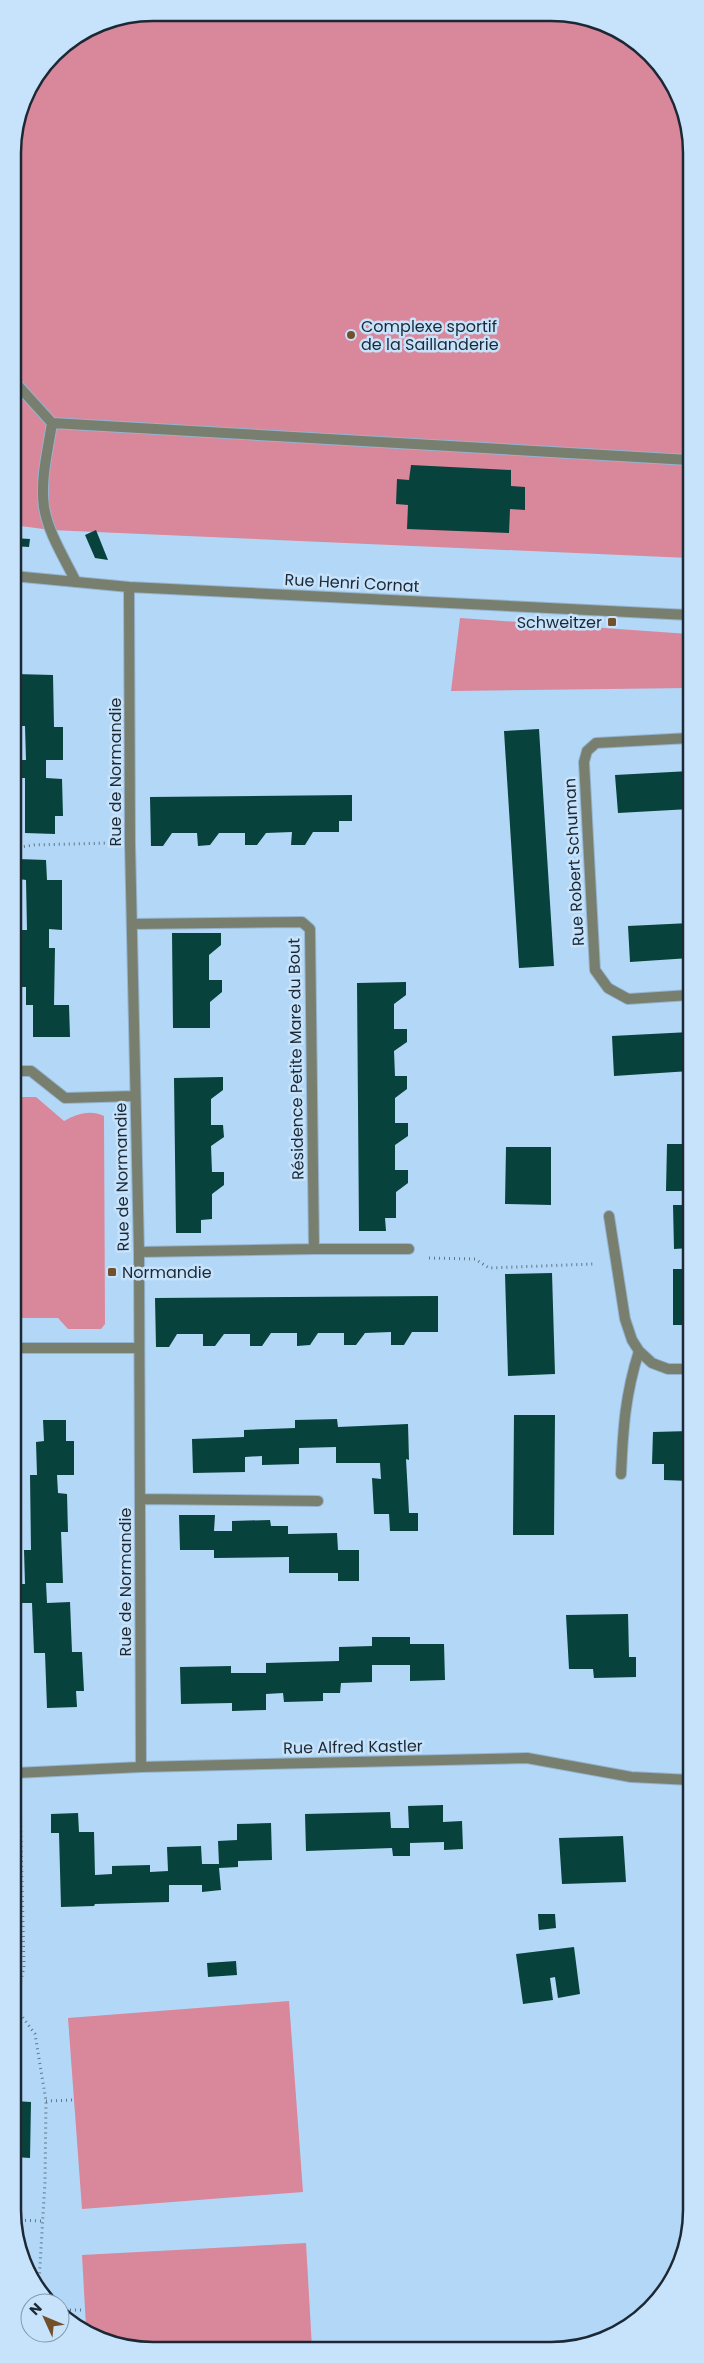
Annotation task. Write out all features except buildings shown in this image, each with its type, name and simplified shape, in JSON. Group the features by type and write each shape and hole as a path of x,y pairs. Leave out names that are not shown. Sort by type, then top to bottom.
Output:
{"street":[{"path":"22,390 52,423 683,460"},
{"path":"52,423 44,481 44,508 51,530 76,582"},
{"name":"Rue Henri Cornat","path":"22,577 129,587 683,615"},
{"name":"Rue de Normandie","path":"129,587 130,843 139,1252 140,1767"},
{"name":"Rue Robert Schuman","path":"683,738 596,744 587,751 584,762 595,970 608,988 628,998 683,995"},
{"name":"Résidence Petite Mare du Bout","path":"132,924 302,922 310,929 314,1249"},
{"path":"22,1071 31,1071 65,1098 135,1096"},
{"path":"608,1216 625,1319 632,1340 639,1351 652,1362 668,1369 682,1369"},
{"path":"139,1252 410,1249"},
{"path":"21,1348 139,1348"},
{"path":"621,1474 624,1408 639,1351"},
{"path":"140,1499 318,1501"},
{"name":"Rue Alfred Kastler","path":"21,1773 140,1767 527,1758 631,1777 682,1780"}],"path":[{"path":"22,847 130,843"},
{"path":"410,1249 426,1258 475,1259 489,1268 616,1263"},
{"path":"21,1859 24,1967 21,1980"},
{"path":"21,2015 35,2034 46,2102 43,2221 39,2277"},
{"path":"46,2102 74,2100"},
{"path":"22,2220 43,2221"},
{"path":"70,2310 85,2310"}],"shaded area":[{"name":"Complexe sportif de la Saillanderie","path":"550,21 593,28 609,35 631,49 655,73 673,103 682,136 683,558 51,530 22,526 22,136 28,111 35,95 49,73 66,54 87,39 103,31 136,22"},
{"path":"460,618 683,634 683,688 451,691"},
{"path":"22,1097 36,1097 64,1121 83,1113 94,1113 104,1116 105,1324 101,1329 68,1329 58,1318 21,1318"},
{"path":"289,2001 303,2192 82,2209 68,2018"},
{"path":"306,2243 312,2342 154,2342 111,2335 86,2323 82,2255"}],"place":[{"name":"Complexe sportif de la Saillanderie","path":"351,335"},
{"name":"Schweitzer","path":"612,622"},
{"name":"Normandie","path":"112,1272"}]}
